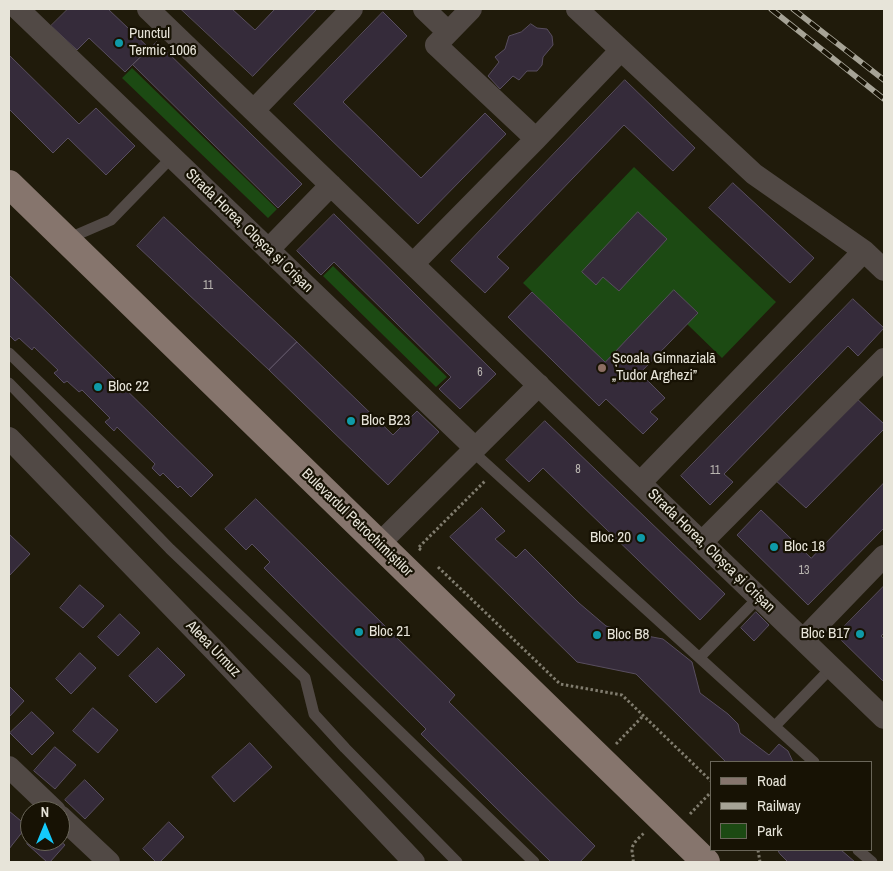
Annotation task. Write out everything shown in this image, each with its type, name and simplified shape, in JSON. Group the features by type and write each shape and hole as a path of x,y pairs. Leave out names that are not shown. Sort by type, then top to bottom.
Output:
{"main road":[{"name":"Bulevardul Petrochimiștilor","path":"9,184 706,862"}],"street":[{"name":"Strada Horea, Cloșca și Crișan","path":"148,9 884,718"},
{"path":"254,110 352,9"},
{"path":"424,9 448,32"},
{"path":"471,9 436,45 536,139"},
{"path":"577,9 754,174 864,251 884,270"},
{"name":"Strada Horea, Cloșca și Crișan","path":"23,11 474,449"},
{"path":"414,264 621,50"},
{"path":"269,250 332,185"},
{"path":"640,483 864,251"},
{"path":"702,542 884,360"},
{"path":"379,544 538,384"},
{"name":"Aleea Urmuz","path":"9,438 215,651 414,862"},
{"path":"803,640 884,556"},
{"path":"9,767 45,801"},
{"path":"70,825 109,862"}],"lane":[{"path":"66,240 111,220 172,157"},
{"path":"9,353 534,862"},
{"path":"9,383 170,549 305,678 314,714 458,862"},
{"path":"474,449 495,471 813,761"},
{"path":"700,657 759,597"},
{"path":"775,726 832,667"},
{"path":"859,851 872,862"}],"path":[{"path":"425,554 418,548 495,471"},
{"path":"432,561 560,684 622,695 710,780"},
{"path":"610,751 643,716"},
{"path":"688,815 710,793"},
{"path":"633,862 633,844 659,816"}],"green space":[{"path":"132,68 277,209 268,218 122,78"},
{"path":"634,167 776,302 722,358 687,324 605,362 523,283"},
{"path":"333,266 447,377 436,387 323,276"}],"building":[{"name":"Punctul Termic 1006","path":"68,9 108,9 149,48 125,72 89,38 77,50 51,26"},
{"path":"181,9 232,9 255,30 275,9 317,9 253,76"},
{"path":"383,12 407,36 343,102 421,178 485,113 506,134 418,224 294,104"},
{"path":"531,24 537,28 547,29 552,36 553,45 543,57 542,65 537,71 527,71 519,80 513,76 500,89 488,76 499,62 495,57 505,49 509,36 521,32"},
{"path":"157,42 302,184 278,208 133,65"},
{"path":"9,55 79,124 96,108 135,146 106,175 68,138 53,153 9,109"},
{"path":"625,80 695,148 673,171 624,125 497,257 509,268 485,293 451,261"},
{"path":"733,183 814,258 790,283 709,208"},
{"path":"638,212 667,239 619,291 603,277 596,285 582,272"},
{"path":"334,214 496,374 460,409 439,389 451,377 334,262 321,275 297,251"},
{"path":"164,217 297,342 269,370 137,246"},
{"name":"Bloc 22","path":"9,275 213,475 191,497 180,486 178,488 163,473 160,476 152,468 155,464 117,427 114,431 105,422 110,418 82,390 79,392 67,381 64,383 54,373 58,370 34,347 32,350 19,338 15,341 9,335"},
{"name":"Școala Gimnazială „Tudor Arghezi”","path":"674,290 698,313 640,373 665,398 650,412 658,419 643,434 606,399 599,406 508,317 532,292 605,362"},
{"path":"853,299 884,328 858,356 848,346 724,474 733,482 710,505 681,476"},
{"name":"Bloc B23","path":"297,342 393,435 417,411 439,432 388,485 269,370"},
{"path":"855,397 884,424 884,429 806,508 774,479"},
{"name":"Bloc 20","path":"545,421 725,594 700,620 543,468 529,482 506,460"},
{"name":"Bloc 18","path":"884,483 884,528 808,605 737,535 761,510 811,558"},
{"name":"Bloc 21","path":"256,499 455,695 449,702 595,846 580,862 551,862 421,734 426,729 264,568 270,562 252,544 246,550 225,529"},
{"name":"Bloc B8","path":"482,508 505,531 495,539 516,558 525,549 579,603 606,626 663,639 692,662 700,693 738,724 740,733 769,755 779,744 788,751 793,761 725,761 636,674 577,662 450,537"},
{"path":"9,536 30,554 9,576"},
{"path":"80,585 104,606 83,628 60,608"},
{"name":"Bloc B17","path":"884,586 884,633 881,636 884,639 884,682 836,635"},
{"path":"756,612 769,625 754,641 741,628"},
{"path":"120,614 140,633 118,656 98,637"},
{"path":"158,648 185,675 156,703 129,676"},
{"path":"80,653 96,668 71,694 56,679"},
{"path":"9,686 24,701 9,717"},
{"path":"93,708 118,730 98,753 73,731"},
{"path":"32,712 54,733 32,755 10,733"},
{"path":"250,743 272,767 234,802 212,777"},
{"path":"55,747 76,765 55,789 34,771"},
{"path":"85,780 104,799 85,819 70,805 70,801 65,800"},
{"path":"9,811 20,820 20,835 9,849"},
{"path":"169,822 184,837 160,862 156,862 143,849"},
{"path":"35,851 60,851 50,862 47,862"},
{"path":"778,851 842,851 855,862 788,862"}],"railway":[{"path":"771,9 884,99"},
{"path":"793,9 884,80"}],"place":[{"name":"Punctul Termic 1006","path":"119,43"},
{"name":"Școala Gimnazială „Tudor Arghezi”","path":"602,368"},
{"name":"Bloc 22","path":"98,387"},
{"name":"Bloc B23","path":"351,421"},
{"name":"Bloc 20","path":"641,538"},
{"name":"Bloc 18","path":"774,547"},
{"name":"Bloc 21","path":"359,632"},
{"name":"Bloc B17","path":"860,634"},
{"name":"Bloc B8","path":"597,635"}]}
